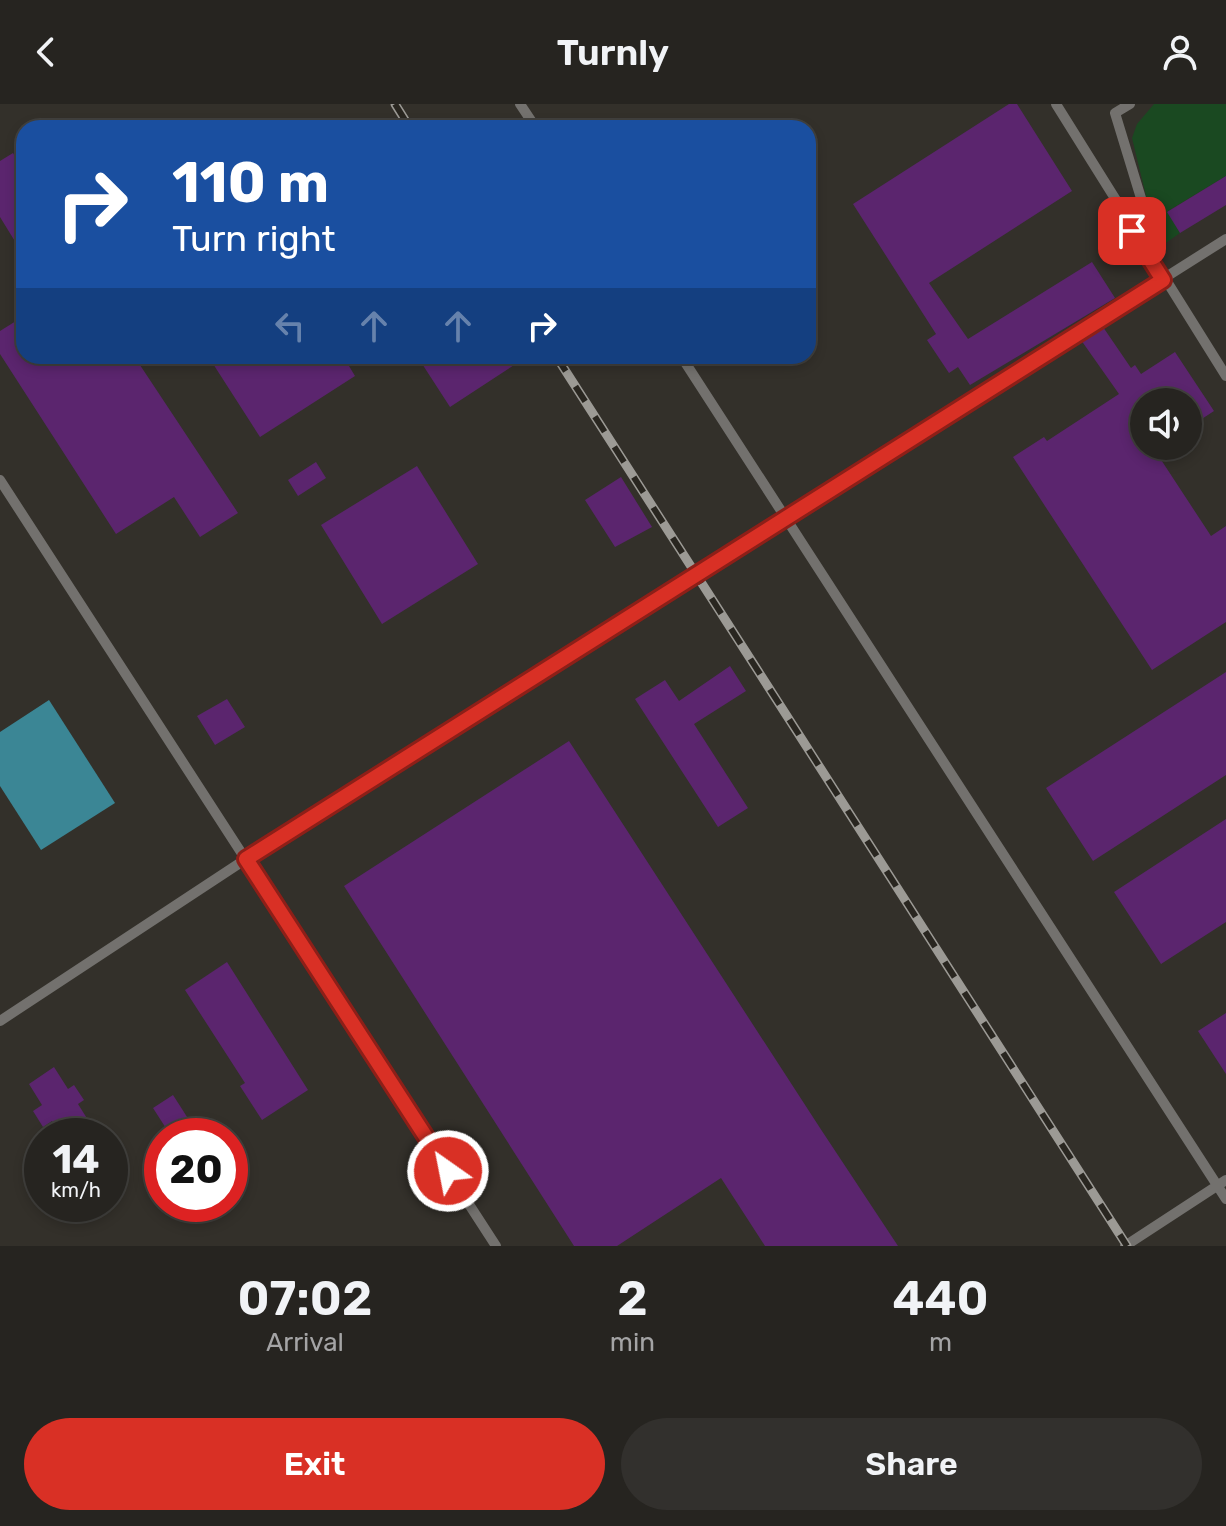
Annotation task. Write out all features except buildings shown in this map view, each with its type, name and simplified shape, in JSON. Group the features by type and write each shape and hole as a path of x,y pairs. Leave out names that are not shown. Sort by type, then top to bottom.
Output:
{"lane":[{"path":"1056,104 1132,231 1226,376"},
{"path":"1130,104 1115,113 1144,208 1132,231"},
{"path":"0,1021 246,859 785,521 1226,239"},
{"path":"686,364 785,521 1222,1183 1226,1199"},
{"path":"0,480 496,1246"},
{"path":"1125,1246 1222,1183"}],"green space":[{"path":"1154,104 1226,104 1226,176 1168,211 1180,233 1163,245 1153,239 1150,212 1132,138 1137,124"}],"water":[{"path":"49,700 115,803 41,850 0,786 0,732"}],"railway":[{"path":"395,104 405,120"},
{"path":"561,364 1127,1246"}],"route":[{"path":"448,1171 246,859 1163,280 1132,231"}]}
